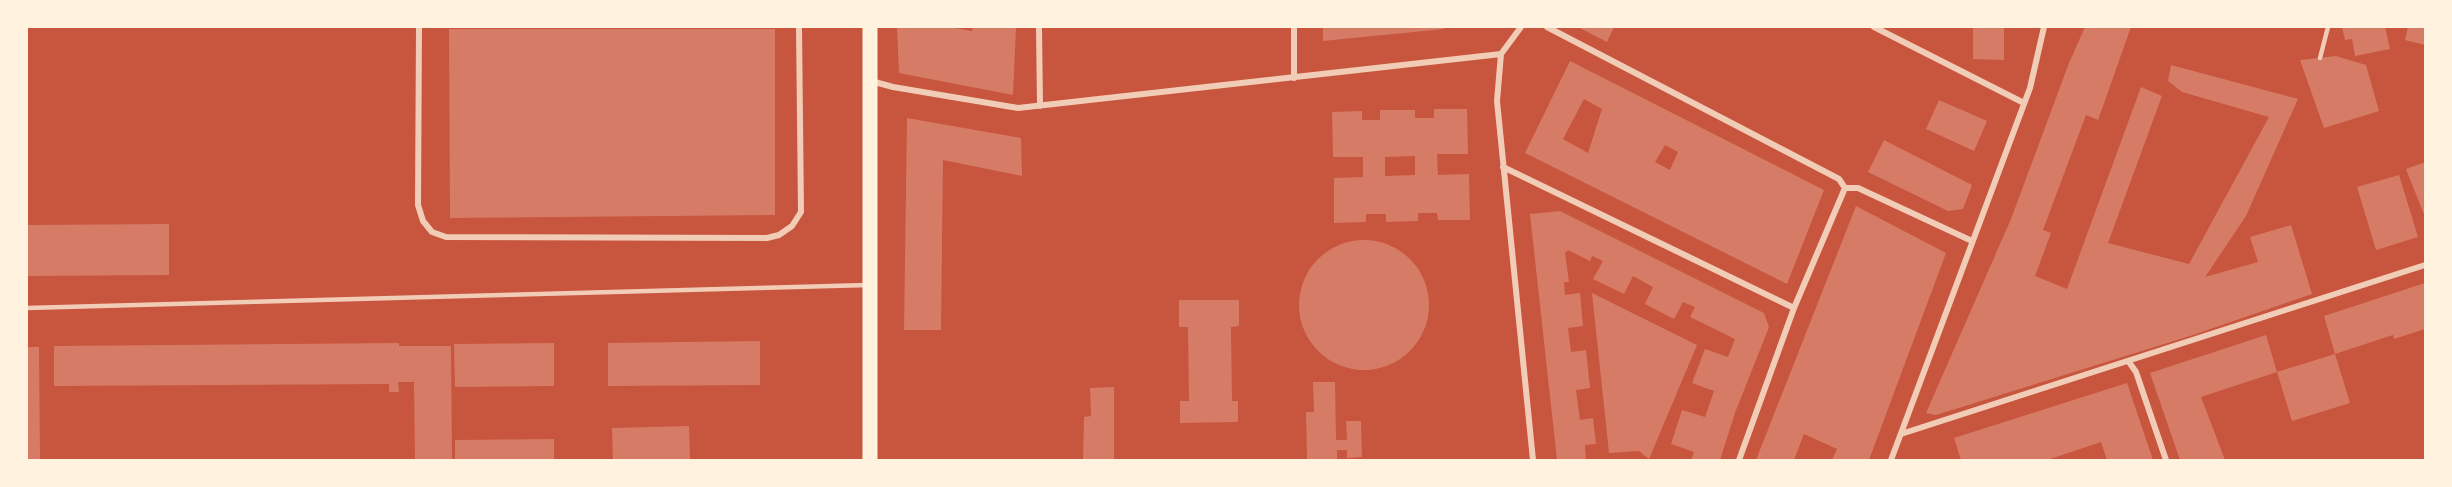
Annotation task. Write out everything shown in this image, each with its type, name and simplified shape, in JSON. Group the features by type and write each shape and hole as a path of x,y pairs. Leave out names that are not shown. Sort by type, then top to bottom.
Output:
{"main road":[{"path":"870,27 868,285 870,460"}],"street":[{"path":"419,27 418,205 423,221 432,232 446,237 766,238 779,235 792,226 801,212 799,27"},
{"path":"1039,27 1040,106"},
{"path":"1294,27 1294,78"},
{"path":"1521,27 1501,54 1497,101 1533,460"},
{"path":"1547,27 1839,179 1845,188"},
{"path":"1874,27 2024,103"},
{"path":"1891,460 2024,103 2036,66 2044,27"},
{"path":"870,80 893,87 1004,107 1040,106 1501,54"},
{"path":"1503,167 1794,308"},
{"path":"1845,188 1858,188 1972,242"},
{"path":"1739,460 1794,308 1845,188"},
{"path":"1901,434 2425,265"},
{"path":"2128,362 2136,372 2166,460"}],"lane":[{"path":"2320,58 2328,27"},
{"path":"27,308 868,285"}],"building":[{"path":"897,27 950,27 972,31 973,27 1016,27 1013,95 899,73"},
{"path":"1323,27 1444,27 1444,29 1323,41"},
{"path":"1578,27 1614,27 1607,42"},
{"path":"1973,27 2004,27 2004,60 1973,59"},
{"path":"2085,27 2131,27 2098,120 2086,115 2043,230 2051,233 2035,276 2067,289 2141,87 2162,96 2108,243 2189,264 2269,117 2182,92 2168,81 2171,65 2298,99 2246,216 2205,277 2258,262 2250,237 2291,225 2312,294 2193,335 1936,415 1926,413 2011,219 2069,63"},
{"path":"2342,27 2385,27 2390,49 2355,56 2352,39 2345,40"},
{"path":"2408,27 2425,27 2425,45 2405,40"},
{"path":"449,29 775,29 775,215 450,218"},
{"path":"2336,56 2366,65 2379,111 2324,128 2300,60"},
{"path":"1570,61 1824,190 1787,284 1525,153","holes":["1584,99 1602,109 1588,153 1563,139","1665,145 1678,152 1670,170 1655,162"]},
{"path":"1939,100 1987,121 1974,151 1926,129"},
{"path":"1434,109 1467,109 1468,154 1437,154 1438,175 1469,174 1470,220 1438,220 1437,213 1418,213 1418,221 1386,222 1386,214 1366,214 1366,222 1334,223 1334,178 1363,177 1363,157 1333,157 1332,112 1362,111 1362,120 1380,120 1380,110 1415,110 1415,118 1434,118","holes":["1415,156 1415,175 1385,176 1385,157"]},
{"path":"907,118 1021,138 1022,176 943,160 941,330 904,330"},
{"path":"1884,140 1972,185 1963,209 1948,211 1868,172"},
{"path":"2425,162 2425,217 2406,169"},
{"path":"2399,175 2418,237 2376,250 2357,187"},
{"path":"1856,206 1946,253 1869,460 1832,460 1837,449 1804,434 1794,460 1756,460"},
{"path":"1560,211 1764,313 1769,327 1735,413 1720,460 1691,460 1694,452 1671,444 1682,410 1705,417 1714,391 1692,383 1705,349 1728,357 1735,339 1690,317 1695,307 1683,302 1674,319 1645,304 1653,287 1633,276 1624,294 1593,279 1603,261 1592,256 1590,261 1568,250 1565,253 1569,282 1564,282 1565,295 1580,293 1583,326 1568,328 1571,352 1586,350 1590,388 1576,390 1580,420 1593,418 1596,444 1585,445 1586,460 1557,460 1530,214"},
{"path":"169,224 169,275 27,276 27,225"},
{"path":"1364,240 1389,245 1410,259 1424,280 1429,305 1424,330 1410,351 1389,365 1364,370 1339,365 1318,351 1304,330 1299,305 1304,280 1318,259 1339,245"},
{"path":"2425,283 2425,329 2394,339 2393,335 2335,354 2324,316"},
{"path":"1592,293 1697,345 1649,459 1639,451 1609,453"},
{"path":"1179,300 1239,300 1239,326 1231,327 1232,401 1238,401 1238,422 1180,423 1180,401 1189,401 1188,327 1179,327"},
{"path":"2266,335 2277,372 2201,397 2225,460 2180,460 2150,373"},
{"path":"760,341 760,385 608,386 608,343"},
{"path":"399,343 399,346 451,346 452,460 415,460 414,382 398,382 399,392 389,392 389,384 54,386 54,346"},
{"path":"554,343 554,386 455,387 454,344"},
{"path":"27,347 39,347 40,460 27,460"},
{"path":"2335,354 2350,403 2292,421 2277,372"},
{"path":"1313,382 1335,382 1336,440 1347,440 1346,421 1361,421 1362,457 1347,458 1347,450 1337,450 1337,460 1307,460 1306,412 1314,412"},
{"path":"2127,383 2153,460 2107,460 2101,442 2047,460 1961,460 1954,438"},
{"path":"1114,387 1114,460 1083,460 1084,417 1091,416 1090,388"},
{"path":"689,426 690,460 613,460 612,428"},
{"path":"554,439 554,460 455,460 455,440"}]}
